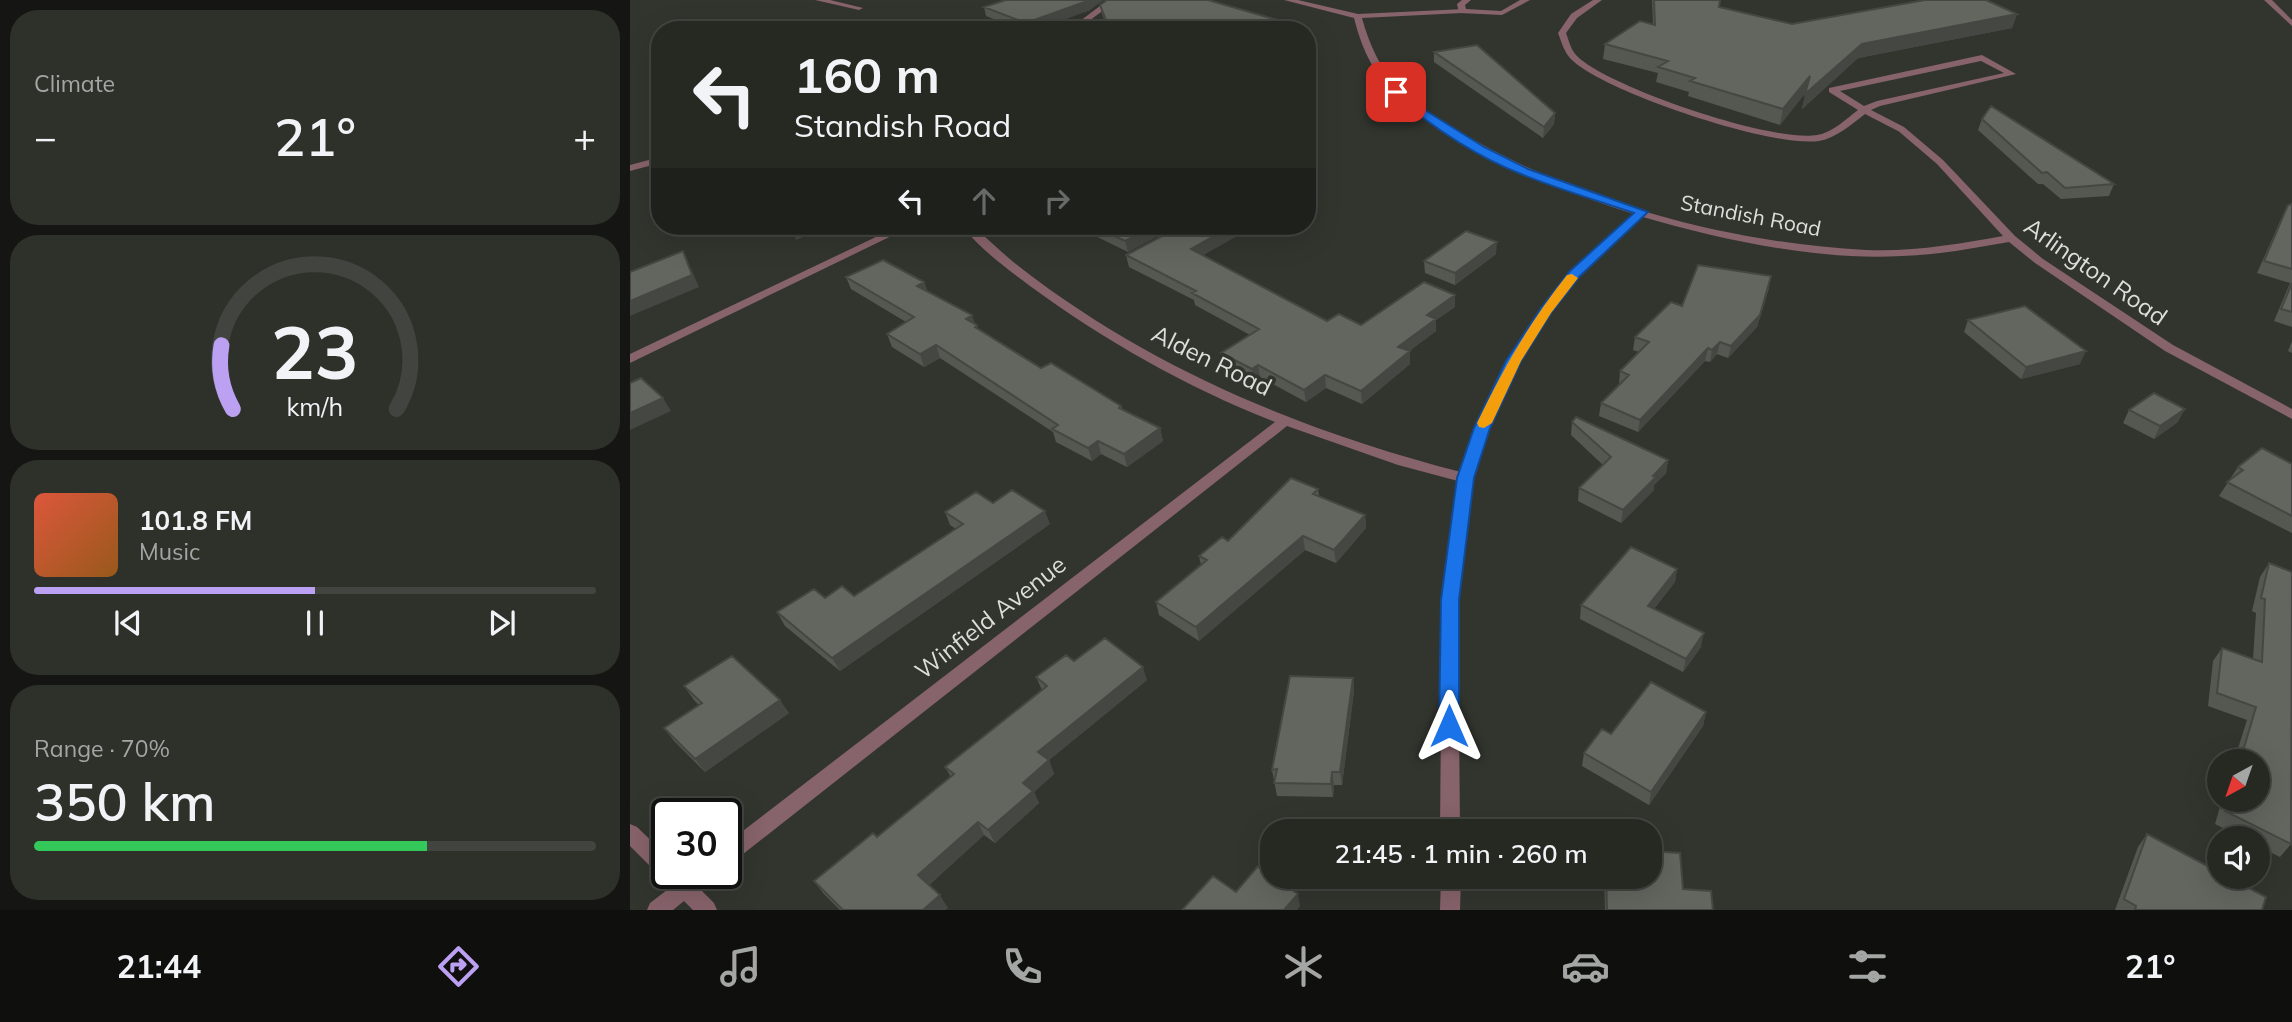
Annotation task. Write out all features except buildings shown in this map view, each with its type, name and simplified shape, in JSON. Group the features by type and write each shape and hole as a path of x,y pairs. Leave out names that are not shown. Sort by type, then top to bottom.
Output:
{"street":[{"path":"819,0 859,8"},
{"path":"1084,21 1113,0"},
{"path":"1288,0 1358,16 1462,11 1502,13 1526,0"},
{"path":"1462,11 1461,4 1466,0"},
{"path":"1598,0 1574,16 1563,33 1571,56 1637,94 1683,110 1797,138 1818,139 1864,110"},
{"path":"2268,0 2292,24"},
{"name":"Standish Road","path":"1358,16 1367,50 1396,92 1424,114 1480,149 1535,176 1642,212 1732,234 1793,245 1865,253 1932,253 2011,238"},
{"name":"Arlington Road","path":"1864,110 1877,103 2012,74 1982,58 1832,90 1864,110 1901,129 1969,191 2011,238 2039,261 2169,348 2292,415"},
{"path":"630,168 651,162"},
{"path":"1450,819 1450,600 1466,478 1482,428 1513,361 1546,311 1575,274 1642,212"},
{"path":"630,359 888,235"},
{"name":"Alden Road","path":"977,235 1040,286 1138,350 1340,443 1410,466 1466,478"},
{"name":"Winfield Avenue","path":"742,844 1286,420"},
{"path":"630,833 651,854"},
{"path":"657,910 672,889"},
{"path":"686,889 707,910"},
{"path":"1450,910 1451,889"}],"slow traffic":[{"path":"1484,423 1513,361 1572,278"}],"route":[{"path":"1396,92 1424,114 1480,149 1524,171 1583,194 1642,212 1575,274 1546,311 1513,361 1482,428 1466,478 1450,600 1449,726"}]}
